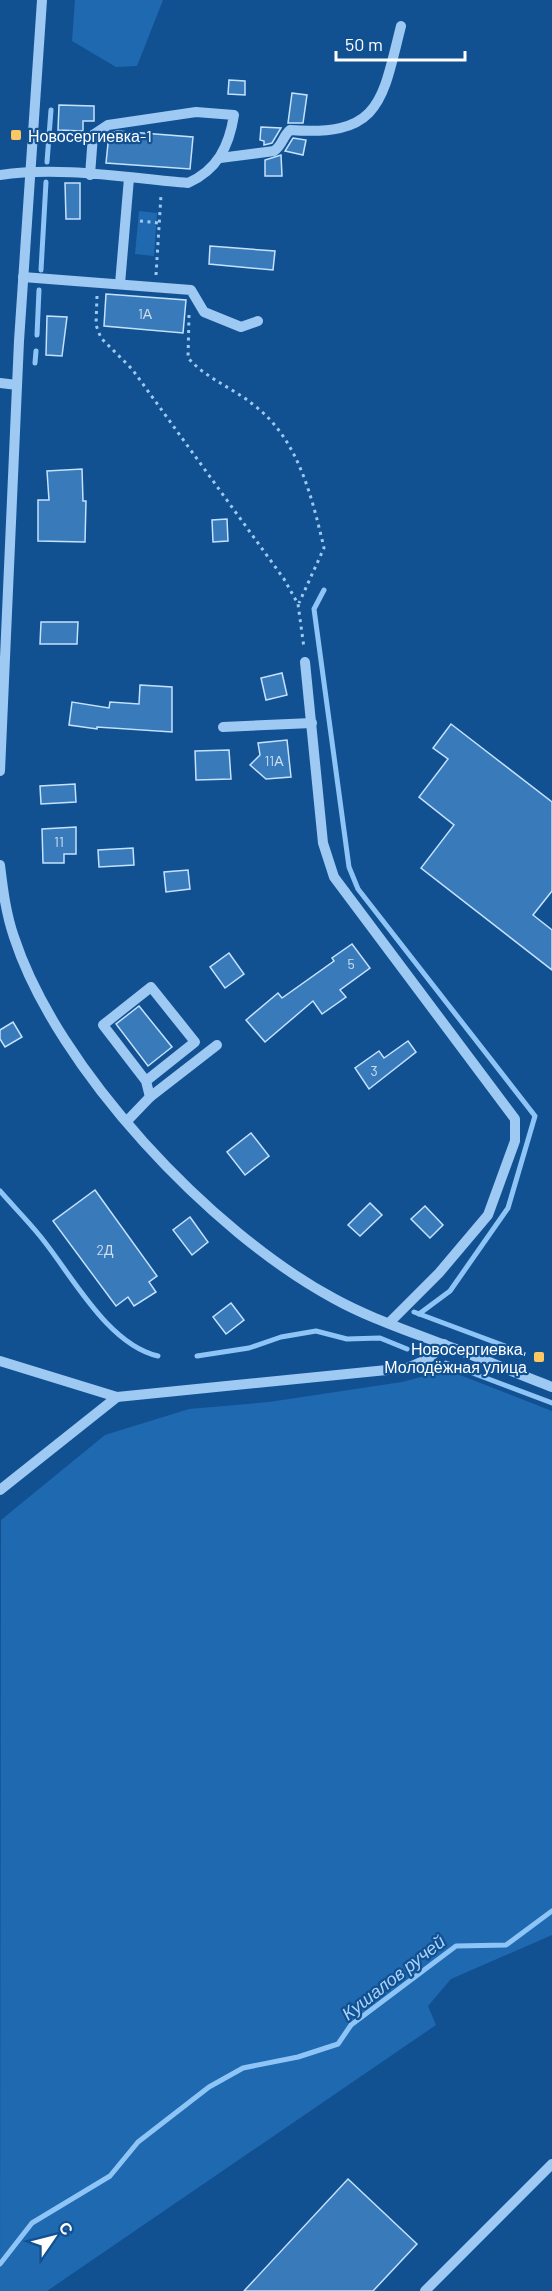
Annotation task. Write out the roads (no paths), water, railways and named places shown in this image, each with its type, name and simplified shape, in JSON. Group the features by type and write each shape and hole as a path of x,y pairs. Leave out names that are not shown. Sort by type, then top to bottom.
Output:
{"street":[{"path":"0,771 5,536 42,0"},
{"path":"220,158 274,151 281,147 284,135 290,130 324,132 348,128 370,111 385,91 401,26"},
{"path":"0,175 29,170 90,175 129,178 188,183 205,175 220,158 232,130 234,116 196,112 108,125 93,135 90,175"},
{"path":"120,284 129,178"},
{"path":"23,277 191,290 204,312 241,327 258,321"},
{"path":"0,383 17,385"},
{"path":"305,662 323,843 334,877 356,910 504,1101 515,1119 515,1141 488,1215 439,1273 389,1323"},
{"path":"223,727 312,723"},
{"path":"0,866 13,936 42,1003 85,1070 127,1121 207,1205 270,1259 334,1299 552,1387"},
{"path":"146,1081 195,1042 151,987 103,1025 146,1081 150,1097"},
{"path":"127,1121 150,1097 217,1045"},
{"path":"0,1361 117,1396 406,1368 428,1359 444,1344"},
{"path":"0,1490 117,1396"},
{"path":"425,2291 552,2164"}],"waterway":[{"path":"47,162 51,110"},
{"path":"41,270 46,182"},
{"path":"37,335 39,290"},
{"path":"35,363 36,351"},
{"path":"324,590 314,609 349,867 358,889 535,1116 508,1208 450,1291 419,1314"},
{"path":"0,1191 40,1236 107,1323 123,1338 140,1349 158,1356"},
{"path":"414,1312 513,1349"},
{"path":"197,1356 249,1348 281,1337 316,1331 347,1339 380,1338 407,1349"},
{"path":"446,1363 552,1403"},
{"name":"Кушалов ручей","path":"0,2264 32,2223 110,2176 138,2142 209,2087 243,2068 298,2057 338,2044 351,2025 456,1946 506,1945 552,1911"}],"place":[{"name":"Новосергиевка-1","path":"16,135"},
{"name":"Новосергиевка, Молодёжная улица","path":"539,1357"}]}
